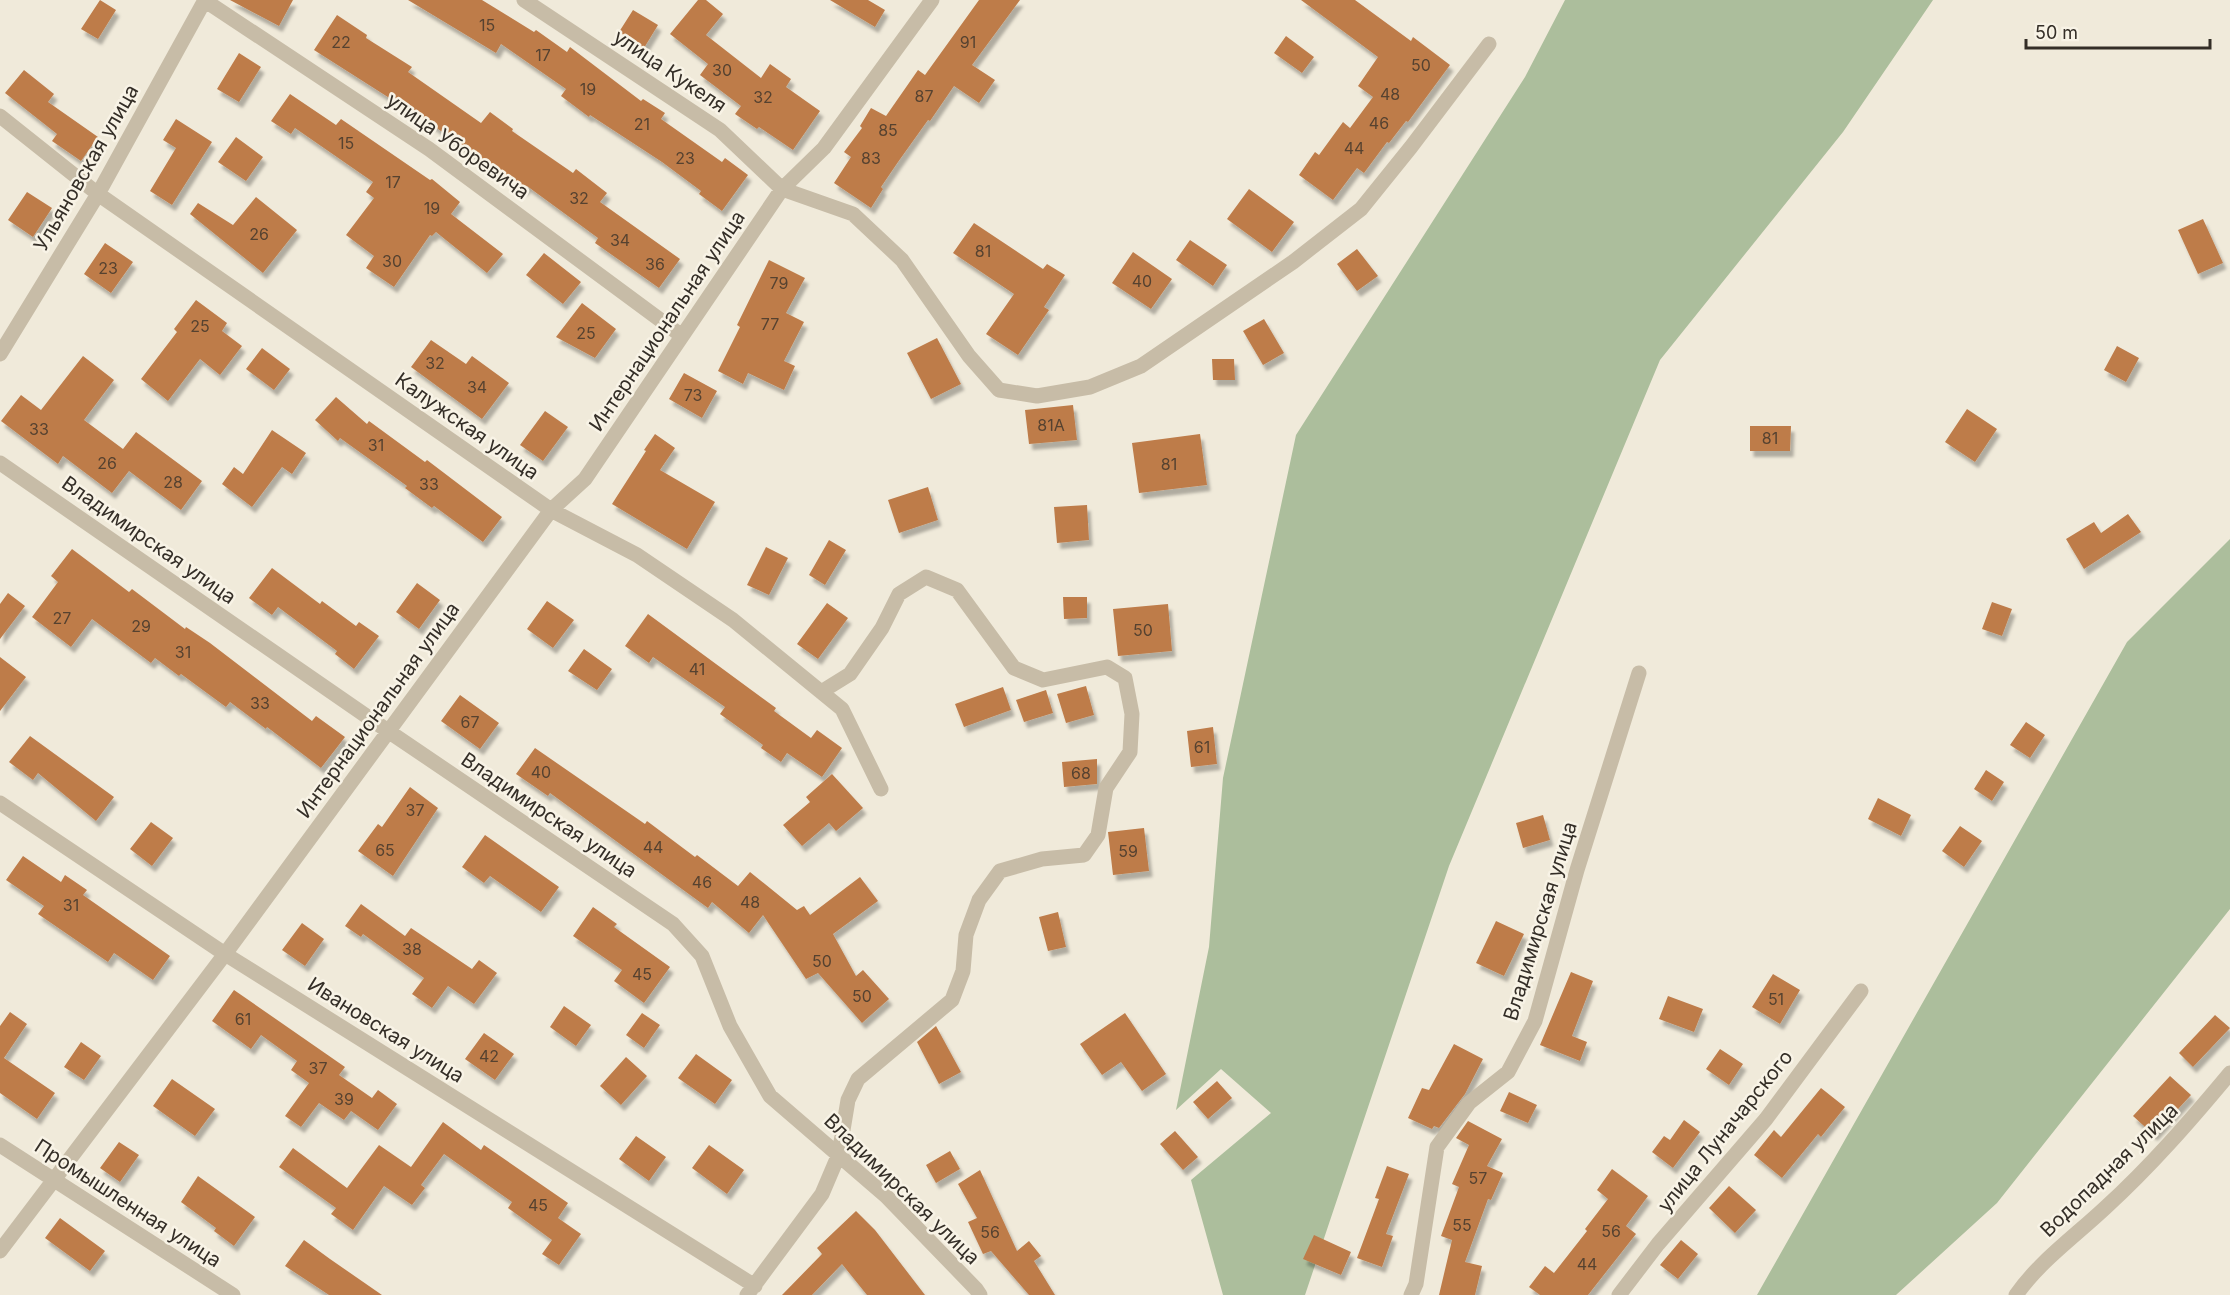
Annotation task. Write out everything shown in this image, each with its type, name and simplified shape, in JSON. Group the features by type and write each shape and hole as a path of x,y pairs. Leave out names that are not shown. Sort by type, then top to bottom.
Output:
{"street":[{"name":"Ульяновская улица","path":"0,354 98,194 204,0"},
{"name":"улица Уборевича","path":"204,0 429,149 681,336"},
{"name":"улица Кукеля","path":"524,0 720,129 782,189"},
{"name":"Интернациональная улица","path":"0,1251 225,954 551,510 585,479 782,189 824,148 932,0"},
{"path":"782,189 853,214 902,260 969,356 999,390 1037,396 1090,387 1141,366 1293,262 1360,209 1411,147 1489,44"},
{"name":"Калужская улица","path":"0,116 98,194 551,510 637,555 734,620 842,710 882,789"},
{"name":"Владимирская улица","path":"0,463 388,731 673,924 702,956 730,1026 770,1096 886,1196 980,1295"},
{"path":"751,1290 822,1194 839,1154 848,1100 858,1079 952,1000 963,971 966,935 979,900 1000,871 1042,859 1084,855 1098,836 1106,788 1130,752 1132,714 1125,678 1107,667 1043,680 1014,668 957,590 926,577 899,594 882,628 850,674 820,692"},
{"name":"Владимирская улица","path":"1411,1295 1416,1284 1437,1147 1469,1102 1508,1072 1535,1021 1577,870 1639,673"},
{"name":"Ивановская улица","path":"0,803 225,954 751,1290"},
{"name":"улица Луначарского","path":"1619,1295 1659,1244 1766,1119 1861,992"},
{"name":"Водопадная улица","path":"2016,1295 2031,1273 2106,1207 2182,1132 2230,1073"},
{"name":"Промышленная улица","path":"0,1145 233,1295"}],"green space":[{"path":"1565,0 1933,0 1843,132 1660,360 1449,866 1305,1295 1223,1295 1191,1180 1271,1113 1221,1069 1176,1110 1209,947 1223,778 1296,435 1525,77"},
{"path":"2230,539 2230,909 1997,1203 1896,1295 1757,1295 2127,642"}],"building":[{"path":"100,0 116,10 98,39 81,29"},
{"path":"230,0 293,0 279,26"},
{"path":"408,0 482,0 534,32 536,30 567,52 570,47 641,101 643,99 665,113 661,119 722,162 725,158 748,175 722,211 699,194 701,191 662,162 590,115 589,117 561,96 566,89 501,44 496,53"},
{"path":"698,0 706,0 723,14 706,35 761,78 770,64 791,79 786,87 820,111 793,150 735,114 741,106 700,75 708,64 670,34"},
{"path":"830,0 868,0 885,10 875,27"},
{"path":"979,0 1020,0 972,65 995,80 979,103 954,86 898,162 881,187 883,189 871,208 834,183 851,157 844,152 862,128 860,126 871,108 886,116 918,70 925,75"},
{"path":"1301,0 1355,0 1411,41 1413,37 1450,65 1408,122 1406,121 1389,143 1387,142 1364,173 1357,168 1333,200 1299,175 1315,152 1319,155 1343,122 1350,128 1373,97 1358,86 1378,57"},
{"path":"633,10 658,25 644,48 619,32"},
{"path":"337,15 367,35 366,38 412,67 408,72 481,123 490,112 513,129 512,131 573,173 576,169 607,193 600,202 680,259 659,288 595,243 598,238 527,186 524,190 393,97 391,99 314,50"},
{"path":"1286,36 1314,57 1302,73 1274,53"},
{"path":"239,53 261,67 239,102 217,89"},
{"path":"24,70 54,94 48,102 98,137 81,161 52,141 57,134 5,93"},
{"path":"290,94 336,125 341,119 430,180 432,179 460,202 451,214 503,254 487,273 436,232 430,235 394,287 366,268 374,256 346,235 374,198 366,192 373,182 295,128 291,134 271,121"},
{"path":"176,119 212,142 172,205 150,191 176,148 163,140"},
{"path":"236,137 263,157 246,181 218,162"},
{"path":"1249,189 1294,222 1272,252 1227,219"},
{"path":"27,192 52,208 33,237 8,220"},
{"path":"256,197 297,230 263,273 190,214 198,203 233,225"},
{"path":"2203,219 2223,263 2198,274 2178,230"},
{"path":"974,223 1043,269 1047,264 1065,275 1044,307 1049,310 1018,355 986,334 1014,294 953,253"},
{"path":"1190,240 1227,265 1213,286 1176,260"},
{"path":"105,243 133,262 111,293 84,274"},
{"path":"1357,249 1378,276 1357,291 1337,264"},
{"path":"1133,252 1172,279 1151,309 1112,283"},
{"path":"544,253 581,282 563,304 526,275"},
{"path":"769,260 805,278 786,313 804,322 784,361 795,366 784,390 748,373 743,384 718,371 740,327 737,325"},
{"path":"196,300 227,323 222,331 242,346 220,375 200,359 168,401 141,379 177,332 174,329"},
{"path":"582,303 616,329 595,358 556,337"},
{"path":"1264,319 1284,353 1263,365 1243,331"},
{"path":"937,338 961,384 931,399 907,353"},
{"path":"431,340 466,364 472,356 509,383 482,419 411,367"},
{"path":"2117,346 2139,358 2126,382 2104,370"},
{"path":"262,348 290,369 274,390 246,369"},
{"path":"83,356 114,380 84,420 123,449 136,432 202,481 181,510 129,471 112,493 63,456 58,464 1,421 21,395 41,410"},
{"path":"1212,359 1234,359 1235,380 1213,380"},
{"path":"684,373 717,391 702,418 669,399"},
{"path":"336,397 367,424 369,421 425,462 427,460 502,517 483,542 434,506 432,508 405,488 407,486 340,438 338,441 315,420"},
{"path":"1073,405 1077,440 1029,444 1025,410"},
{"path":"1967,409 1997,429 1975,462 1945,442"},
{"path":"545,411 568,427 543,461 520,445"},
{"path":"1750,426 1791,426 1790,451 1750,451"},
{"path":"272,430 306,453 292,474 282,467 252,507 222,484 234,467 243,474"},
{"path":"655,434 675,448 660,470 715,502 687,549 612,504"},
{"path":"1200,434 1207,485 1139,493 1132,443"},
{"path":"928,487 938,520 899,533 888,500"},
{"path":"1087,505 1089,540 1057,543 1054,507"},
{"path":"2128,514 2141,532 2084,569 2066,539 2094,522 2101,533"},
{"path":"829,540 846,550 825,585 809,575"},
{"path":"766,547 788,558 769,595 747,585"},
{"path":"72,549 129,592 132,589 185,629 186,627 210,643 312,721 316,716 345,737 321,768 230,702 226,707 155,658 151,663 92,619 71,647 32,617 58,582 51,576"},
{"path":"272,568 320,604 322,601 356,626 359,622 379,636 354,669 335,654 337,651 278,607 272,615 249,598"},
{"path":"417,583 440,600 419,629 396,612"},
{"path":"8,593 25,606 0,639 0,604"},
{"path":"1063,597 1087,597 1087,618 1064,619"},
{"path":"547,601 574,620 553,648 527,629"},
{"path":"1992,602 2012,609 2002,636 1982,629"},
{"path":"827,603 848,618 818,659 797,644"},
{"path":"1168,604 1172,651 1118,656 1113,609"},
{"path":"648,614 776,708 774,711 811,738 817,730 842,748 822,777 787,753 781,762 761,748 763,745 720,714 725,707 653,657 649,663 625,646"},
{"path":"584,649 612,669 597,690 568,671"},
{"path":"0,657 26,677 0,711"},
{"path":"1086,686 1094,715 1066,723 1057,694"},
{"path":"1003,687 1011,710 964,727 955,704"},
{"path":"1046,690 1053,713 1024,722 1016,700"},
{"path":"460,695 499,723 480,749 441,721"},
{"path":"2026,722 2045,735 2030,758 2010,745"},
{"path":"1213,727 1217,764 1191,767 1187,731"},
{"path":"30,736 114,797 96,821 38,773 33,780 9,762"},
{"path":"535,748 645,824 647,821 738,886 750,872 797,910 804,906 810,915 860,877 878,901 833,934 856,976 863,970 889,999 862,1023 818,973 806,979 763,915 749,933 712,902 708,908 550,793 548,796 516,774"},
{"path":"1097,759 1097,784 1064,787 1062,762"},
{"path":"1986,770 2004,782 1992,801 1974,789"},
{"path":"832,774 863,808 836,831 829,823 802,846 783,825 810,802 806,797"},
{"path":"410,787 438,808 393,876 358,851 378,824 382,827"},
{"path":"1878,798 1911,815 1901,836 1868,819"},
{"path":"1543,815 1550,840 1523,848 1516,823"},
{"path":"151,822 173,838 152,866 130,849"},
{"path":"1960,826 1982,841 1964,867 1942,851"},
{"path":"1144,828 1149,871 1113,875 1108,832"},
{"path":"485,835 559,887 541,912 490,876 484,883 462,867"},
{"path":"23,856 61,882 65,875 87,890 83,895 170,956 153,980 114,953 108,962 38,914 44,906 6,880"},
{"path":"361,904 405,936 411,928 472,969 479,960 497,973 474,1004 448,986 432,1008 412,994 424,978 363,934 361,937 345,926"},
{"path":"593,907 617,924 614,927 670,967 644,1003 614,981 622,970 573,936"},
{"path":"1058,912 1066,947 1048,951 1039,917"},
{"path":"1496,921 1524,934 1504,976 1476,963"},
{"path":"302,923 324,939 305,966 282,950"},
{"path":"1571,972 1593,981 1572,1036 1587,1042 1580,1061 1540,1045"},
{"path":"1773,974 1800,990 1780,1024 1752,1007"},
{"path":"234,990 345,1067 339,1075 372,1098 378,1090 397,1104 378,1130 351,1111 344,1120 319,1103 301,1127 285,1116 309,1083 291,1070 297,1061 261,1035 251,1049 212,1021"},
{"path":"1668,996 1703,1009 1694,1032 1659,1019"},
{"path":"564,1006 591,1025 576,1046 550,1027"},
{"path":"10,1012 27,1024 4,1058 55,1093 37,1119 0,1093 0,1026"},
{"path":"642,1013 660,1025 644,1048 626,1035"},
{"path":"1125,1013 1166,1074 1142,1091 1121,1062 1102,1075 1080,1044"},
{"path":"2215,1015 2230,1028 2193,1067 2179,1053"},
{"path":"936,1026 961,1072 939,1084 917,1042"},
{"path":"484,1033 514,1054 495,1080 465,1059"},
{"path":"81,1042 101,1056 84,1080 64,1067"},
{"path":"1454,1044 1483,1059 1465,1094 1439,1128 1434,1126 1432,1129 1408,1118 1422,1088 1429,1090"},
{"path":"1720,1049 1743,1064 1729,1085 1706,1069"},
{"path":"696,1054 732,1080 715,1104 678,1078"},
{"path":"626,1057 647,1076 621,1105 600,1086"},
{"path":"2170,1076 2191,1095 2154,1135 2133,1116"},
{"path":"172,1079 215,1109 195,1136 153,1106"},
{"path":"1217,1081 1232,1098 1208,1119 1193,1102"},
{"path":"1821,1088 1845,1107 1821,1137 1818,1134 1782,1178 1754,1155 1774,1130 1781,1137"},
{"path":"1509,1092 1537,1105 1528,1123 1500,1111"},
{"path":"1684,1120 1700,1132 1673,1168 1652,1152 1664,1136 1670,1140"},
{"path":"1468,1121 1502,1139 1487,1166 1503,1173 1491,1200 1488,1199 1465,1262 1482,1266 1475,1295 1439,1295 1452,1240 1441,1236 1459,1187 1452,1184 1469,1145 1456,1138"},
{"path":"443,1122 481,1150 484,1145 568,1203 558,1218 581,1234 559,1265 542,1254 552,1240 508,1208 512,1202 444,1154 421,1185 425,1188 412,1205 384,1186 353,1230 331,1214 336,1208 279,1167 293,1148 347,1188 379,1145 411,1167"},
{"path":"1175,1131 1198,1157 1183,1170 1160,1144"},
{"path":"636,1136 666,1157 649,1181 619,1159"},
{"path":"119,1142 139,1155 120,1182 100,1168"},
{"path":"709,1145 744,1170 727,1194 692,1168"},
{"path":"950,1151 960,1169 936,1183 926,1165"},
{"path":"1387,1166 1409,1174 1386,1234 1393,1236 1382,1267 1357,1258 1379,1199 1375,1198"},
{"path":"1612,1169 1648,1196 1626,1226 1636,1234 1588,1295 1540,1295 1529,1287 1545,1266 1554,1273 1587,1231 1585,1229 1608,1199 1597,1190"},
{"path":"980,1170 1017,1251 1029,1241 1041,1256 1034,1261 1055,1295 1029,1295 991,1251 983,1254 968,1222 977,1218 958,1184"},
{"path":"198,1176 255,1217 234,1246 214,1231 216,1228 181,1202"},
{"path":"1729,1186 1756,1210 1735,1233 1709,1208"},
{"path":"856,1211 875,1230 925,1295 867,1295 842,1264 812,1295 782,1295 822,1254 817,1248"},
{"path":"60,1218 105,1251 90,1271 45,1238"},
{"path":"1314,1235 1351,1252 1341,1275 1303,1259"},
{"path":"304,1240 382,1295 329,1295 285,1266"},
{"path":"1681,1240 1698,1254 1678,1279 1660,1265"}]}
